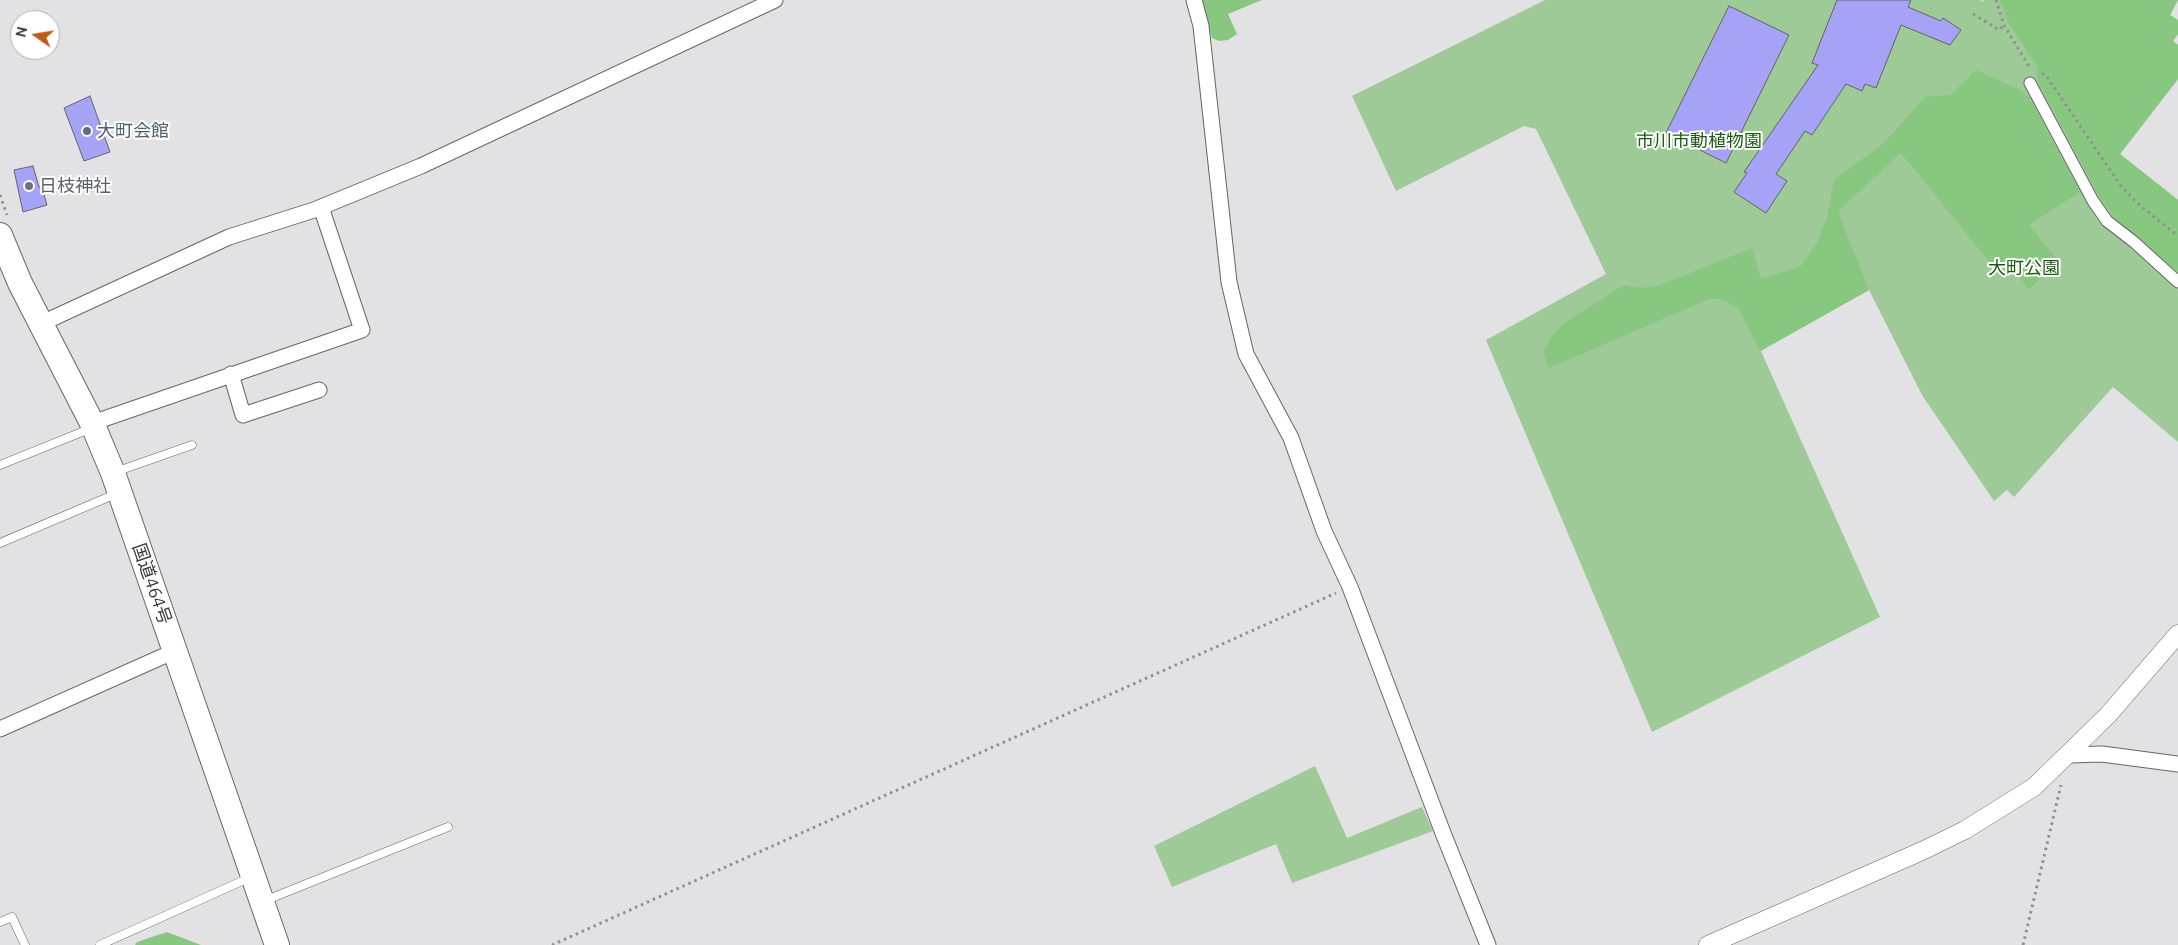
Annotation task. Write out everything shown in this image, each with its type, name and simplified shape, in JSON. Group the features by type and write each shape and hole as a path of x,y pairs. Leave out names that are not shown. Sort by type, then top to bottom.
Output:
{"highway":[{"name":"国道464号","path":"0,235 40,324 92,423 117,483 277,945"}],"street":[{"path":"40,324 229,237 321,207 421,166 775,0"},
{"path":"1194,0 1200,26 1230,282 1246,354 1291,438 1324,531 1350,587 1443,833 1488,945"},
{"path":"2033,76 2093,201 2107,221 2178,282"},
{"path":"92,423 362,330 321,207"},
{"path":"231,374 243,415 319,390"},
{"path":"1708,945 1922,851 1965,830 2034,787 2108,715 2178,634"},
{"path":"0,728 175,651"},
{"path":"2069,755 2102,754 2178,764"}],"lane":[{"path":"0,465 82,432 92,423"},
{"path":"0,543 192,445"},
{"path":"262,901 448,827"},
{"path":"100,945 253,876"},
{"path":"0,922 12,917 25,945"}],"path":[{"path":"1996,0 2004,25 2033,76 2045,74 2121,186 2137,203 2178,236"},
{"path":"1973,14 1999,30 2004,25"},
{"path":"552,945 1350,587"},
{"path":"2023,945 2069,755"}],"green space":[{"path":"1202,0 1262,0 1228,14 1237,34 1228,40 1219,41 1212,38"},
{"name":"市川市動植物園","path":"1545,0 1981,0 1982,2 1984,0 2178,0 2170,15 2178,20 2178,34 2173,41 2178,45 2178,79 2120,154 2178,200 2178,442 2113,387 2014,497 2007,490 1994,501 1922,395 1869,290 1761,351 1880,617 1652,732 1486,340 1606,274 1536,129 1524,126 1396,191 1352,96","holes":["1911,133 1902,152 1843,207"]},
{"path":"2000,0 2178,0 2170,15 2178,20 2178,34 2173,41 2178,45 2178,79 2120,154 2178,200 2178,272 2121,225 2100,198 2037,79 2038,68 2008,22"},
{"name":"大町公園","path":"1976,70 2020,90 2029,97 2080,192 2029,225 2059,262 2029,289 2006,261 1996,270 1901,153 1838,212 1869,290 1760,351 1738,308 1720,299 1709,299 1549,368 1543,353 1549,340 1563,324 1624,285 1643,288 1658,286 1752,248 1761,279 1801,266 1817,243 1827,218 1834,180 1884,143 1925,97 1950,95"},
{"path":"1315,766 1347,838 1422,807 1433,831 1292,883 1276,844 1172,887 1154,846"},
{"path":"167,932 201,945 135,945 137,942"}],"building":[{"path":"1837,0 1911,0 1908,7 1941,21 1943,18 1961,30 1950,45 1901,25 1876,88 1865,84 1862,91 1846,84 1812,135 1805,131 1776,174 1787,181 1766,213 1734,192 1747,173 1744,172 1818,65 1812,63"},
{"path":"1729,6 1789,35 1726,163 1666,133"},
{"path":"90,96 110,152 84,161 64,108"},
{"path":"33,166 47,205 23,212 14,170"}],"place":[{"name":"大町会館","path":"87,131"},
{"name":"日枝神社","path":"29,186"}]}
